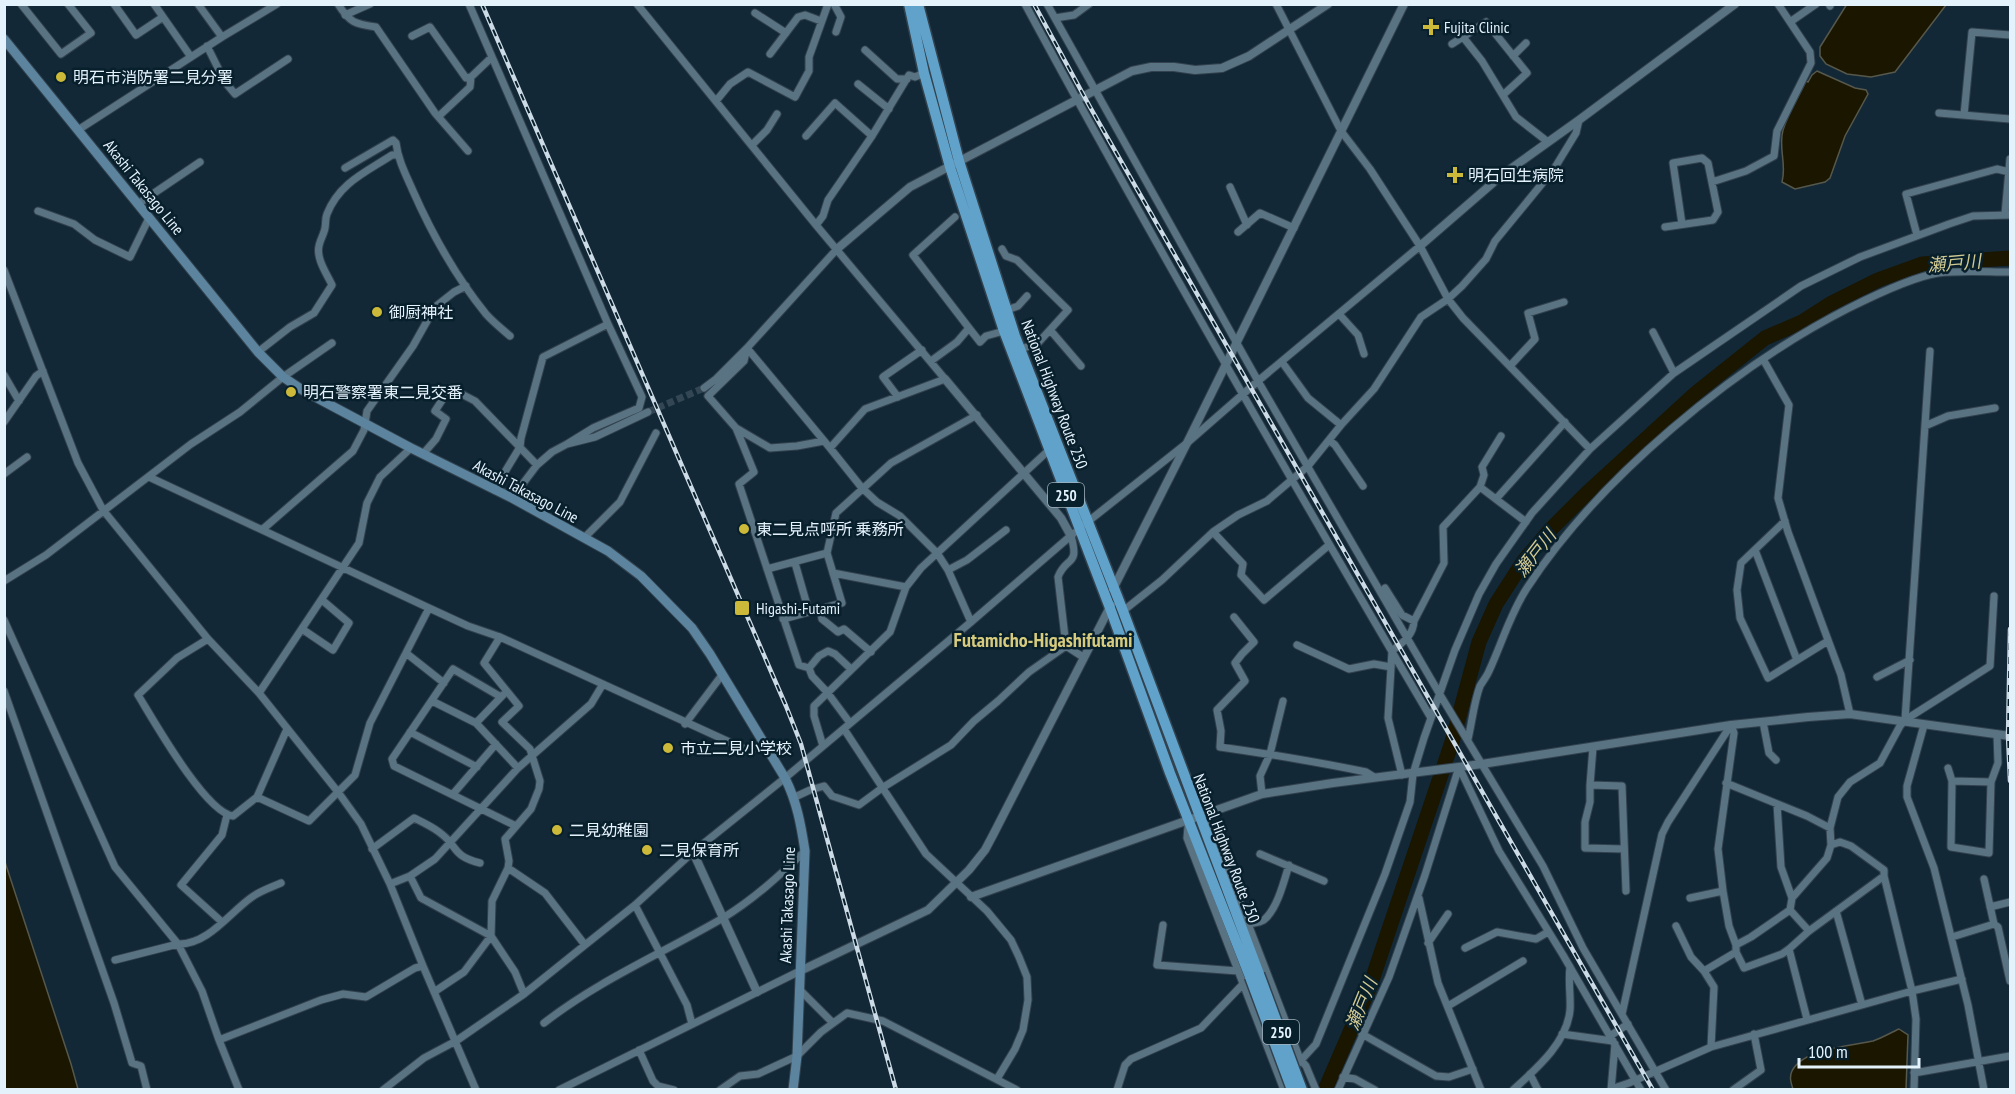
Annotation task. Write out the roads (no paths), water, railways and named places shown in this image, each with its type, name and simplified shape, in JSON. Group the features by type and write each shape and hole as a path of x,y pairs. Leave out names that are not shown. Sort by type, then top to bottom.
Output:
{"highway":[{"name":"National Highway Route 250","path":"909,4 924,73 1004,331 1110,608 1170,773 1194,818"},
{"name":"National Highway Route 250","path":"918,4 954,164 1007,310 1079,529 1113,586 1123,611 1250,978 1292,1089"},
{"name":"National Highway Route 250","path":"1250,978 1302,1089"}],"main road":[{"name":"Akashi Takasago Line","path":"4,39 258,352 283,377 364,424 512,498 608,551 640,576 692,628 795,797 805,851 797,1056 793,1089"}],"street":[{"path":"21,4 61,54 91,33 68,4"},
{"path":"114,4 136,35 163,17"},
{"path":"154,4 191,57"},
{"path":"198,4 222,37"},
{"path":"78,130 207,46 278,4"},
{"path":"338,4 345,15 356,24 376,27 439,116 468,151"},
{"path":"345,15 370,4"},
{"path":"469,4 642,397 639,408 593,428 552,452 537,465 512,498"},
{"path":"638,4 816,225 1061,518 1079,529"},
{"path":"716,101 730,84 748,72 795,97 809,71 809,57 828,4"},
{"path":"834,4 841,17 836,32"},
{"path":"1024,4 1243,395 1431,718"},
{"path":"1047,4 1258,381 1439,693 1543,866 1583,948 1666,1089"},
{"path":"1055,18 1074,15 1089,4"},
{"path":"1276,4 1341,131 1370,169 1420,246 1448,299 1463,318 1590,449"},
{"path":"704,388 747,348 837,249 910,187 1132,71 1174,66 1196,70 1222,68 1249,56 1328,4"},
{"path":"559,1089 800,970 928,910 977,861 1110,608 1113,586 1237,343 1404,4"},
{"path":"383,1089 424,1058 456,1041 524,994 635,905 693,852 785,778 1079,529 1187,443 1502,175 1735,4"},
{"path":"1712,182 1746,171 1774,156 1777,131 1811,63 1810,52 1778,4"},
{"path":"1790,22 1816,4"},
{"path":"755,13 786,33"},
{"path":"770,54 798,17 805,15 821,21"},
{"path":"1452,44 1486,22 1527,73 1503,95"},
{"path":"412,36 430,27 466,78 471,77"},
{"path":"1964,115 1972,32 2010,36"},
{"path":"1462,37 1482,61 1516,117 1548,142"},
{"path":"1513,56 1527,43"},
{"path":"207,46 225,82 235,93 288,59"},
{"path":"865,50 897,79 907,79"},
{"path":"439,116 470,87 471,77 492,57"},
{"path":"816,225 823,216 828,200 873,136 909,75 915,77 924,73"},
{"path":"858,84 889,110"},
{"path":"806,136 836,101 873,136"},
{"path":"1939,113 2010,119"},
{"path":"752,145 767,130 777,114"},
{"path":"1123,611 1162,580 1213,532 1238,515 1267,501 1308,466 1374,389 1421,318 1448,299 1486,259 1495,241 1554,169 1576,134 1579,120"},
{"path":"345,168 393,140 396,143 397,155 440,246 488,316 510,336"},
{"path":"258,352 290,327 314,313 333,285 323,268 318,253 326,216 335,198 344,186 392,155 397,155"},
{"path":"1665,227 1713,220 1718,212 1708,163 1702,158 1673,163 1682,224"},
{"path":"1283,1086 1300,1059 1316,1044 1342,984 1410,802 1413,774 1439,693 1479,594 1502,555 1526,522 1590,449 1674,373 1801,286 1860,257 1974,216 2008,214 2010,159"},
{"path":"138,204 200,162"},
{"path":"1917,236 1906,194 1997,169 2009,172"},
{"path":"1230,187 1247,225"},
{"path":"38,211 74,224 94,240 130,257 149,218"},
{"path":"1238,232 1260,213 1294,228"},
{"path":"955,217 913,255 980,342 986,336 1004,331"},
{"path":"1002,249 1006,256 1017,260 1068,310 1038,343 1020,349"},
{"path":"4,270 78,463 103,510 208,639 259,693 361,824 390,884 476,1089"},
{"path":"1468,739 1480,687 1489,671 1508,622 1527,588 1572,528 1606,491 1664,436 1763,359 1828,319 1868,298 1937,273 2010,272"},
{"path":"263,529 352,451 364,430 367,411 409,353 435,307 466,286"},
{"path":"1007,310 1018,306 1027,296"},
{"path":"1510,366 1535,339 1528,313 1564,302"},
{"path":"1339,314 1358,335 1364,354"},
{"path":"494,490 520,447 543,357 608,324"},
{"path":"931,361 957,342 969,328"},
{"path":"1051,331 1081,366"},
{"path":"1653,332 1674,373"},
{"path":"4,581 46,555 191,444 240,412 283,377 332,343"},
{"path":"747,348 744,362 708,396 736,428 770,448 824,441"},
{"path":"747,348 862,488 877,502 900,516 937,552 948,570 971,622"},
{"path":"898,397 883,377 922,350"},
{"path":"1905,720 1930,351"},
{"path":"1763,359 1789,405 1778,498 1841,675 1850,714"},
{"path":"1282,362 1308,398 1341,425"},
{"path":"4,422 36,376 44,371"},
{"path":"4,375 19,401"},
{"path":"830,448 865,409 945,379"},
{"path":"423,454 436,439 446,419 435,411 450,388 475,401 537,465"},
{"path":"1925,426 1948,416 1995,408"},
{"path":"567,444 595,437 648,412"},
{"path":"783,619 842,603 827,553 836,513 891,463 977,415"},
{"path":"1496,499 1565,423"},
{"path":"736,428 754,472 738,484 798,665 809,668"},
{"path":"584,538 620,502 656,434"},
{"path":"1402,775 1388,718 1392,651 1413,630 1414,621 1444,564 1443,527 1480,487 1484,475 1482,467 1501,436"},
{"path":"1329,440 1363,486"},
{"path":"259,693 359,543 368,503 380,477 411,448"},
{"path":"823,746 814,716 814,706 890,632 906,586 921,567 1049,450"},
{"path":"4,474 27,457"},
{"path":"149,477 468,626 500,637 749,751 764,743"},
{"path":"1480,487 1526,522"},
{"path":"1785,521 1741,563 1737,590 1740,618 1768,678 1828,641"},
{"path":"1066,646 1058,577 1061,570 1070,563 1079,529"},
{"path":"948,570 967,560 1006,530"},
{"path":"1213,532 1243,564 1241,575 1264,600 1329,545"},
{"path":"1755,550 1797,660"},
{"path":"767,569 827,553"},
{"path":"795,563 809,612"},
{"path":"833,573 906,586"},
{"path":"1385,588 1402,615 1414,621"},
{"path":"1792,898 1827,858 1830,828 1838,797 1850,782 1880,763 1905,720 1990,666 1994,596"},
{"path":"302,629 333,650 349,623 322,600"},
{"path":"257,797 309,821 355,775 370,723 429,608"},
{"path":"820,609 822,619 838,632 844,629 871,652"},
{"path":"1233,617 1254,642 1235,663 1245,681 1217,710 1221,731 1220,747 1286,756 1366,772 1374,777"},
{"path":"4,620 115,867 178,944 202,991 239,1089"},
{"path":"434,992 464,972 491,936 492,901 508,868 505,839 531,809 539,789 540,781 530,749 502,722 519,706 484,663 500,637"},
{"path":"208,639 177,658 138,695 190,776 213,803 227,815 233,816 257,797 287,729"},
{"path":"1297,645 1349,669 1374,664 1391,667"},
{"path":"1066,646 1083,657"},
{"path":"795,797 824,786 832,796 859,806 882,788 951,745 974,721 1029,672 1066,646"},
{"path":"809,668 819,656 828,651 852,669"},
{"path":"406,653 444,683"},
{"path":"1877,677 1910,660"},
{"path":"809,668 812,676 827,692 882,788 926,854 987,911 1011,940 1027,977 1028,1000 1023,1030 1015,1049 997,1079"},
{"path":"501,697 453,669 392,759 394,766 516,826"},
{"path":"685,723 722,675"},
{"path":"390,884 410,876 435,859 518,768 591,704 603,684"},
{"path":"476,723 507,690"},
{"path":"4,691 14,712 114,1003 132,1064 141,1066 147,1089"},
{"path":"432,701 476,723 518,768"},
{"path":"1263,794 1260,776 1270,754 1283,702"},
{"path":"971,897 1263,794 1482,764 1731,725 1850,714 2010,736"},
{"path":"1763,722 1769,753 1776,760"},
{"path":"1731,725 1734,733 1718,849 1729,926 1744,968 1789,950 1809,931 1884,876"},
{"path":"1622,1014 1662,834 1731,725"},
{"path":"1924,725 1909,778 1907,797 1934,868 1962,979 1984,1089"},
{"path":"410,732 477,767"},
{"path":"1948,768 1952,781 1951,847 1989,853 1991,782 1998,763 1998,734"},
{"path":"453,794 496,744"},
{"path":"1593,747 1590,802 1585,822 1585,848 1624,849"},
{"path":"1338,1089 1389,977 1418,896 1459,767"},
{"path":"1459,767 1499,851 1641,1089"},
{"path":"1952,781 1991,782"},
{"path":"1726,783 1830,828"},
{"path":"1590,785 1622,786 1626,891"},
{"path":"1704,971 1790,910 1792,898 1781,867 1777,804"},
{"path":"222,922 181,885 222,835 227,815"},
{"path":"372,849 414,818 441,833 457,853 466,859 480,863"},
{"path":"1194,818 1212,830 1300,1059 1306,1066 1316,1089"},
{"path":"1194,818 1187,838 1238,971"},
{"path":"1830,845 1840,842 1851,846 1884,870 1912,991 1916,1020 1914,1089"},
{"path":"544,1023 571,1002 723,917 763,891 805,851"},
{"path":"693,852 758,992"},
{"path":"1260,854 1324,881"},
{"path":"1248,924 1266,919 1279,896 1289,866"},
{"path":"508,868 545,893 585,945"},
{"path":"410,876 421,898 491,936 515,972 524,994"},
{"path":"1984,879 2010,981"},
{"path":"115,960 178,944 188,945 208,934 253,896 281,883"},
{"path":"1690,898 1723,891"},
{"path":"1418,896 1438,983 1481,1089"},
{"path":"1990,907 2010,902"},
{"path":"635,905 687,1005 692,1024"},
{"path":"1790,910 1809,931"},
{"path":"1836,910 1862,1005"},
{"path":"1428,943 1448,914"},
{"path":"1952,937 1994,924"},
{"path":"1163,925 1157,965 1238,971 1250,978 1283,1086"},
{"path":"1676,926 1691,957 1714,987 1711,1047"},
{"path":"1465,948 1497,932 1536,939 1548,932"},
{"path":"1789,950 1807,1019"},
{"path":"1448,1006 1523,961"},
{"path":"219,1040 321,1000 343,994 366,997 415,968 423,966"},
{"path":"1513,1089 1545,1059 1562,1034 1570,1011 1570,967"},
{"path":"1117,1089 1125,1065 1131,1059 1201,1028 1250,978"},
{"path":"1628,1024 1613,1040 1611,1089 1711,1047 1807,1019 1962,979"},
{"path":"799,989 832,1022"},
{"path":"720,1089 740,1076 758,1074 797,1056 832,1022 847,1013 884,1021 1017,1089"},
{"path":"1362,1034 1436,1076 1449,1077 1473,1068"},
{"path":"1562,1034 1613,1040"},
{"path":"1733,1089 1761,1070 1754,1034"},
{"path":"639,1050 652,1081 658,1086 674,1089"},
{"path":"1914,1073 2010,1056"},
{"path":"1530,1074 1538,1089"},
{"path":"1343,1077 1355,1079 1375,1089"}],"waterway":[{"name":"瀬戸川","path":"1325,1090 1370,986 1452,742 1479,642 1496,604 1523,562 1550,530 1587,493 1696,393 1765,338 1802,322 1830,304 1878,280 1922,264 2010,258"}],"tunnel":[{"path":"648,412 704,388"}],"railway":[{"path":"482,4 801,744 896,1090"},
{"path":"1034,4 1090,107 1653,1090"},
{"path":"2010,629 2008,736 2010,781"}],"place":[{"name":"Fujita Clinic","path":"1431,27"},
{"name":"明石市消防署二見分署","path":"61,77"},
{"name":"明石回生病院","path":"1455,175"},
{"name":"御厨神社","path":"377,312"},
{"name":"明石警察署東二見交番","path":"291,392"},
{"name":"東二見点呼所 乗務所","path":"744,529"},
{"name":"Higashi-Futami","path":"742,608"},
{"name":"市立二見小学校","path":"668,748"},
{"name":"二見幼稚園","path":"557,830"},
{"name":"二見保育所","path":"647,850"}],"district":[{"name":"Futamicho-Higashifutami","path":"1043,640"}]}
